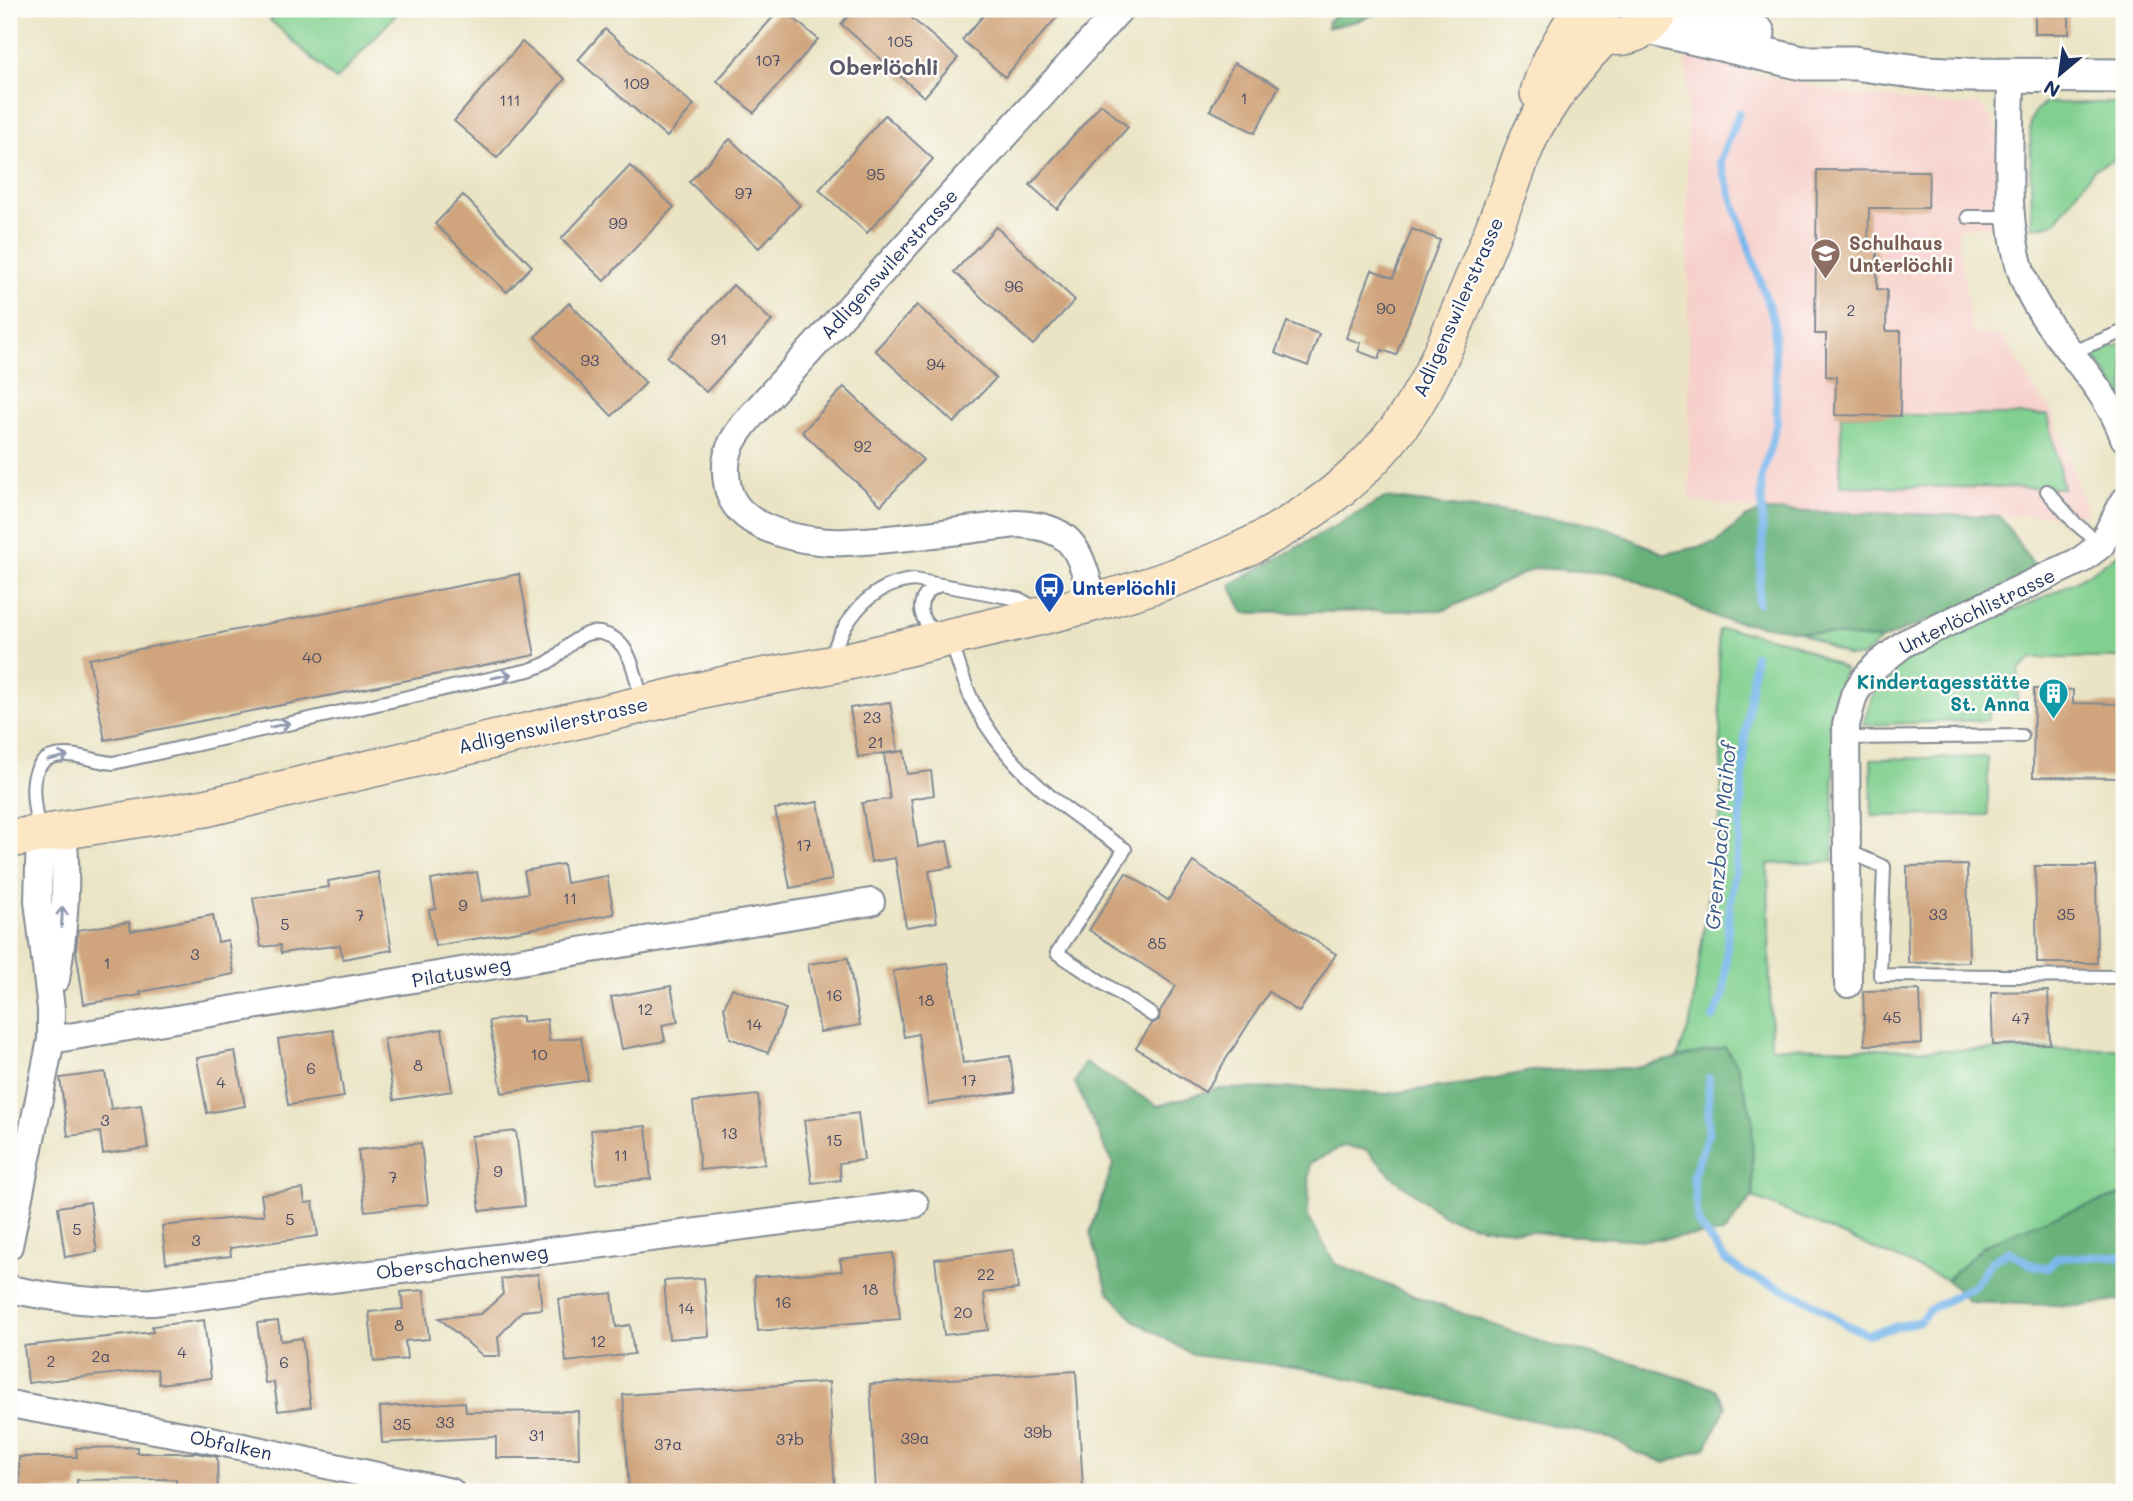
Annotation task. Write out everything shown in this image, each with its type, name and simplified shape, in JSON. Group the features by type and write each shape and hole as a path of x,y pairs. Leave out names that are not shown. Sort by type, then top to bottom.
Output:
{"main road":[{"name":"Adligenswilerstrasse","path":"37,835 205,808 742,681 827,666 1049,615 1095,603 1238,553 1308,514 1377,456 1404,422 1432,374 1480,262 1535,125 1537,99 1543,77 1562,39 1588,18"},
{"path":"1588,18 1620,37 1635,35 1654,18"}],"street":[{"name":"Adligenswilerstrasse","path":"1095,603 1079,553 1063,534 1042,525 1017,524 845,542 810,540 753,522 732,501 725,466 733,438 751,416 1120,9"},
{"path":"1694,9 1750,31 1806,44 1854,63"},
{"path":"1654,18 1802,63 1854,63 1927,73 2124,76"},
{"path":"2011,76 2013,241 2028,289 2110,408 2124,438"},
{"name":"Unterlöchlistrasse","path":"1848,984 1846,725 1854,695 1877,665 1905,643 2081,560 2101,545 2122,513"},
{"path":"9,1246 51,1040 51,1009 38,901 37,835"},
{"name":"Pilatusweg","path":"51,1040 871,902"},
{"name":"Oberschachenweg","path":"9,1289 73,1301 153,1301 915,1204"},
{"name":"Obfalken","path":"9,1404 211,1440 451,1492"}],"lane":[{"path":"1968,217 2011,217"},
{"path":"2070,353 2124,331"},
{"path":"2047,491 2075,523 2101,545"},
{"path":"827,666 837,642 866,600 880,588 897,582 914,580 1019,599 1049,615"},
{"path":"940,585 928,591 923,600 921,611 924,621 930,630 950,637 967,688 992,736 1040,787 1088,825 1125,849 1057,953 1152,1015"},
{"path":"37,835 32,794 35,776 42,763 53,756 66,755 113,763 529,670 549,664 587,633 600,632 613,636 623,644 643,704"},
{"path":"1846,738 2022,736"},
{"path":"1848,851 1884,867 1880,975 2124,977"}],"shaded area":[{"name":"Schulhaus Unterlöchli","path":"1686,57 1838,92 1956,106 1978,103 1992,119 1999,134 1999,226 1957,228 1972,333 2004,337 2038,396 2052,411 2088,514 2000,516 1762,511 1690,500"}],"green space":[{"path":"281,9 401,9 336,80 270,20"},
{"path":"1342,9 1388,9 1357,21 1327,28 1328,21"},
{"path":"2046,103 2124,103 2124,155 2094,169 2057,220 2050,225 2032,227 2030,122 2036,110"},
{"path":"2124,343 2124,400 2094,356 2098,351"},
{"path":"1841,415 2048,415 2063,488 1840,486"},
{"path":"1385,498 1597,524 1665,554 1716,543 1745,518 1762,511 2000,516 2034,566 2017,584 1881,640 1721,619 1622,574 1535,568 1445,610 1244,613 1230,585"},
{"path":"2119,553 2124,554 2124,658 2032,658 2019,670 2017,705 1992,705 1988,720 1863,725 1877,687 1902,663 2062,588"},
{"path":"1730,629 1791,642 1845,669 1828,725 1834,732 1833,862 1768,864 1771,1047 2124,1049 2124,1194 2049,1218 1983,1246 1947,1280 1753,1197 1752,1116 1725,1047 1677,1058 1690,1024 1722,803 1718,630"},
{"path":"1798,631 1881,640 1862,657 1848,656"},
{"path":"1988,757 1988,815 1872,816 1871,759"},
{"path":"1725,1047 1737,1064 1752,1116 1753,1197 1724,1233 1645,1240 1482,1227 1446,1217 1395,1179 1367,1150 1343,1146 1310,1163 1308,1216 1335,1264 1550,1345 1627,1361 1716,1389 1726,1407 1706,1448 1665,1463 1635,1452 1616,1440 1460,1403 1302,1368 1193,1355 1134,1320 1108,1291 1090,1233 1113,1164 1075,1083 1084,1063 1158,1106 1216,1089 1306,1088 1385,1094 1471,1083 1531,1071 1633,1068"},
{"path":"2124,1194 2124,1300 2082,1306 1969,1302 1947,1280 1983,1246 2049,1218"}],"building":[{"path":"780,9 818,39 754,113 717,81"},
{"path":"855,9 901,9 958,58 924,97 841,24"},
{"path":"989,9 1064,9 1005,77 962,40"},
{"path":"2035,9 2069,9 2069,34 2035,34"},
{"path":"605,29 694,105 667,137 578,60"},
{"path":"522,42 565,79 497,158 454,121"},
{"path":"1234,63 1279,86 1255,133 1210,110"},
{"path":"1101,104 1128,127 1057,209 1030,185"},
{"path":"885,115 933,159 867,233 819,190"},
{"path":"730,139 800,205 759,248 689,182"},
{"path":"630,166 674,207 604,281 561,239"},
{"path":"1817,170 1929,171 1928,208 1869,208 1868,250 1877,250 1877,289 1887,290 1886,331 1901,331 1900,416 1835,415 1836,377 1826,376 1826,334 1815,334"},
{"path":"463,195 532,266 507,292 435,224"},
{"path":"996,227 1075,300 1033,345 954,272"},
{"path":"1412,229 1440,240 1396,355 1382,350 1379,359 1358,351 1361,343 1346,338 1372,270 1393,278"},
{"path":"733,285 772,321 706,392 667,357"},
{"path":"569,303 646,383 612,416 535,337"},
{"path":"917,305 996,378 954,423 875,350"},
{"path":"1287,322 1319,334 1308,366 1275,353"},
{"path":"844,387 923,460 881,505 802,432"},
{"path":"519,574 535,655 105,740 89,659"},
{"name":"Kindertagesstätte St. Anna","path":"2034,689 2073,690 2073,703 2124,704 2124,778 2033,777"},
{"path":"890,702 898,751 858,757 850,708"},
{"path":"904,751 907,774 931,771 934,795 911,799 918,847 947,841 952,867 929,871 937,922 906,927 895,858 871,862 862,803 890,799 884,754"},
{"path":"818,802 832,880 790,888 775,809"},
{"path":"1193,862 1336,954 1299,1012 1269,992 1205,1092 1136,1048 1152,1024 1159,1020 1160,1011 1176,986 1089,930 1126,873 1168,900"},
{"path":"563,864 566,883 607,876 614,914 435,946 429,910 436,909 431,880 477,872 482,901 528,893 524,871"},
{"path":"1967,865 1969,962 1908,963 1907,866"},
{"path":"2035,866 2096,866 2097,963 2037,963"},
{"path":"378,872 392,950 343,959 340,945 281,953 280,945 261,947 253,898 329,887 328,881"},
{"path":"213,915 218,942 228,940 234,974 140,992 141,995 84,1004 76,950 78,930 129,922 131,931"},
{"path":"848,958 860,1025 820,1032 808,964"},
{"path":"948,963 963,1063 1010,1056 1015,1092 928,1104 918,1034 904,1037 893,971"},
{"path":"671,986 678,1022 662,1025 665,1041 622,1049 611,997"},
{"path":"732,988 786,1009 768,1053 730,1038 724,1007"},
{"path":"1920,990 1922,1044 1865,1045 1863,991"},
{"path":"2048,991 2050,1044 1993,1045 1991,992"},
{"path":"522,1016 522,1022 547,1019 549,1041 581,1037 588,1080 502,1093 489,1021"},
{"path":"442,1029 452,1091 394,1100 384,1039"},
{"path":"333,1030 344,1097 288,1105 278,1039"},
{"path":"235,1051 245,1106 207,1113 197,1058"},
{"path":"105,1072 111,1109 141,1105 148,1148 103,1154 100,1132 68,1136 60,1078"},
{"path":"758,1095 765,1164 700,1170 693,1102"},
{"path":"858,1113 864,1160 839,1163 841,1180 812,1183 804,1120"},
{"path":"646,1126 651,1179 596,1184 591,1130"},
{"path":"516,1131 525,1206 480,1211 471,1136"},
{"path":"421,1143 428,1204 365,1211 358,1150"},
{"path":"303,1189 305,1203 313,1202 318,1236 230,1248 231,1256 166,1263 162,1226 264,1215 261,1194"},
{"path":"90,1202 97,1252 65,1257 58,1207"},
{"path":"1013,1250 1018,1289 984,1293 988,1330 944,1335 935,1259"},
{"path":"893,1253 900,1319 758,1331 754,1277 842,1271 840,1259"},
{"path":"538,1274 542,1309 522,1311 498,1337 500,1356 483,1356 439,1318 481,1314 503,1294 501,1279"},
{"path":"704,1278 709,1336 669,1339 664,1281"},
{"path":"424,1290 429,1339 405,1341 407,1359 374,1362 369,1312 403,1309 401,1292"},
{"path":"612,1293 616,1327 630,1325 634,1354 566,1362 559,1299"},
{"path":"204,1320 211,1378 159,1384 157,1369 28,1383 24,1346 153,1332 152,1326"},
{"path":"278,1321 281,1341 302,1338 311,1407 278,1411 274,1382 265,1383 257,1323"},
{"path":"1076,1371 1083,1488 1011,1492 876,1492 870,1384"},
{"path":"829,1382 835,1492 629,1492 623,1395"},
{"path":"465,1402 466,1412 578,1411 579,1458 496,1458 496,1437 382,1443 380,1407"},
{"path":"137,1447 137,1453 197,1453 217,1457 218,1492 176,1492 176,1479 77,1480 77,1490 20,1491 19,1457 77,1457 76,1448"}],"waterway":[{"name":"Grenzbach Maihof","path":"1739,113 1720,161 1774,322 1777,423 1761,480 1763,541 1758,603"},
{"name":"Grenzbach Maihof","path":"1713,1018 1724,994 1729,914 1739,842 1745,738 1755,655"},
{"name":"Grenzbach Maihof","path":"1709,1078 1708,1134 1693,1176 1698,1223 1725,1260 1744,1273 1808,1300 1845,1324 1867,1334 1920,1321 1929,1310 1975,1285 1992,1261 2009,1251 2029,1264 2048,1268 2057,1257 2124,1257"}],"place":[{"name":"Schulhaus Unterlöchli","path":"1826,281"},
{"name":"Unterlöchli","path":"1049,615"},
{"name":"Kindertagesstätte St. Anna","path":"2053,720"}],"district":[{"name":"Oberlöchli","path":"884,68"}]}
